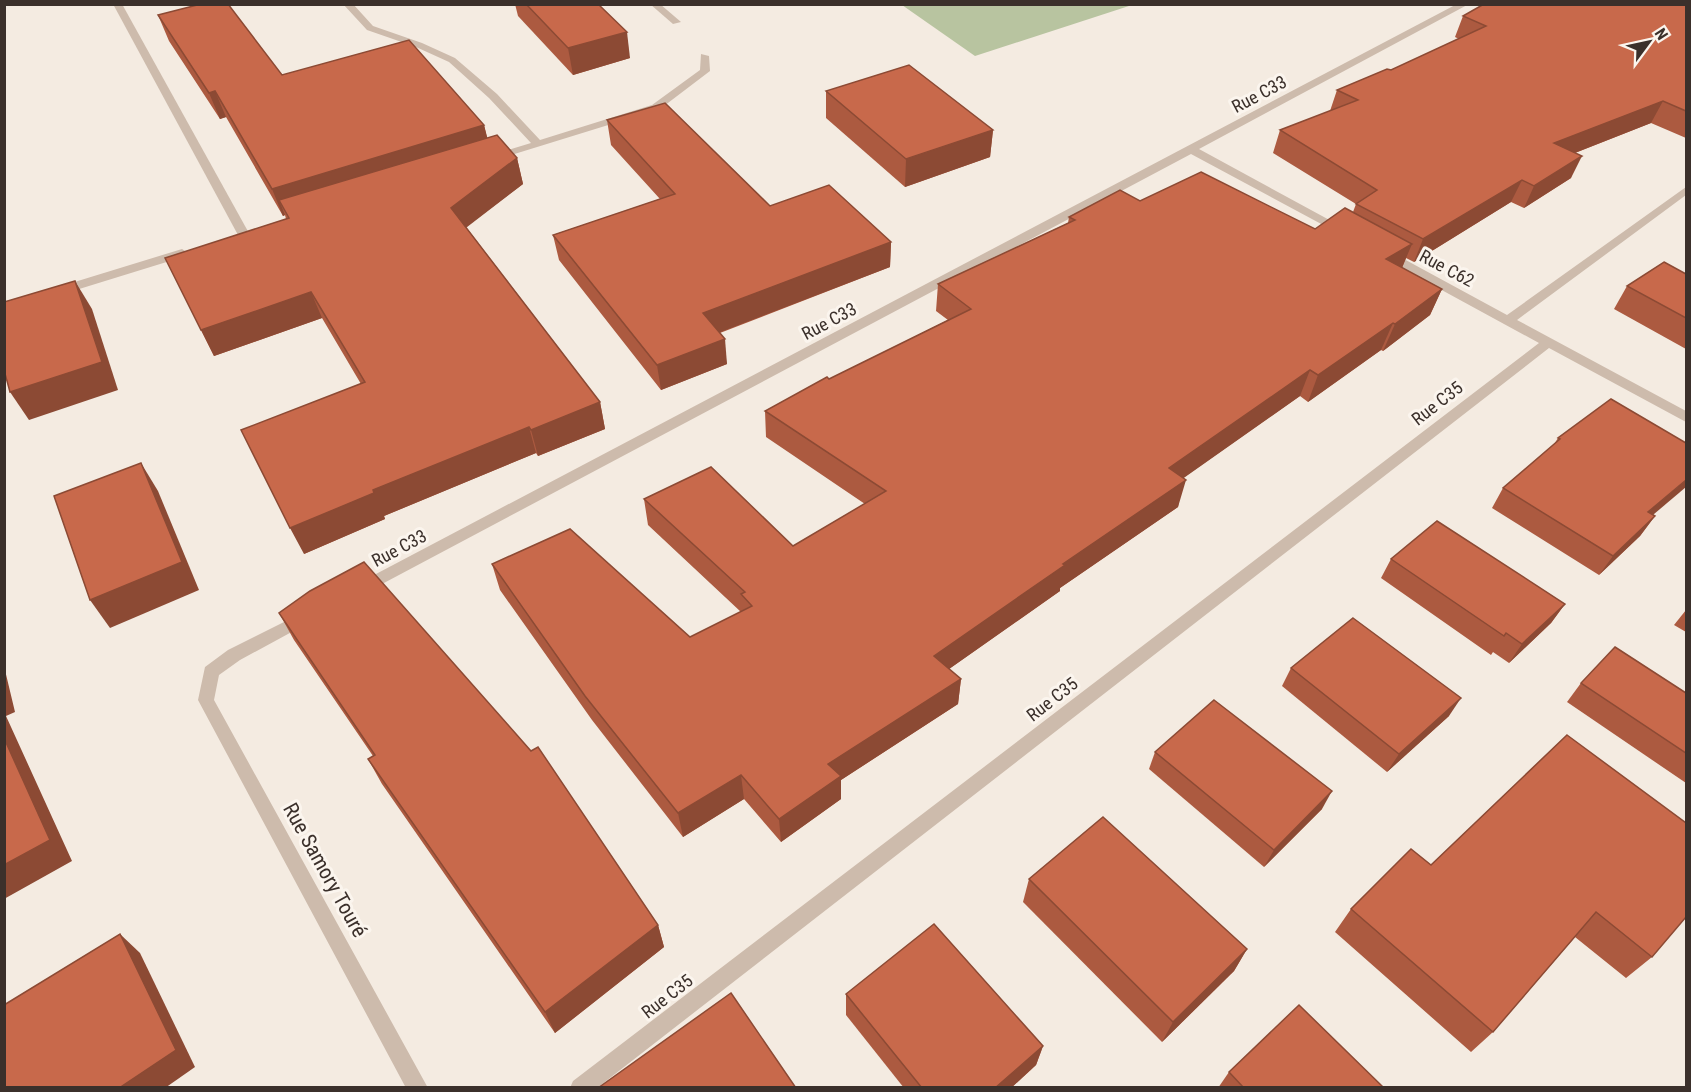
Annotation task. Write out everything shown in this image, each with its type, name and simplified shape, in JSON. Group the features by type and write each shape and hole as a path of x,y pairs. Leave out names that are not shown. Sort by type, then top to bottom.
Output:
{"street":[{"path":"117,4 244,235"},
{"path":"347,4 370,28 452,60 493,96 538,144"},
{"path":"654,4 676,22"},
{"name":"Rue C33","path":"349,594 1465,4"},
{"path":"482,161 656,107 705,71 704,56"},
{"path":"1191,149 1349,235"},
{"path":"1507,321 1686,190"},
{"name":"Rue C62","path":"1370,246 1686,417"},
{"path":"50,294 198,249"},
{"name":"Rue C35","path":"580,1088 1548,342"},
{"name":"Rue Samory Touré","path":"318,611 234,655 212,672 206,700 418,1088"}],"green space":[{"path":"902,5 1132,5 975,56"}],"building":[{"path":"201,4 228,4 282,75 409,40 484,125 272,189 215,91 209,93 158,15"},
{"path":"526,4 598,4 627,32 568,48"},
{"path":"1484,4 1686,4 1686,111 1663,101 1554,143 1582,156 1534,186 1522,180 1423,239 1356,204 1377,190 1280,130 1358,100 1337,90 1387,69 1391,70 1486,26 1463,16"},
{"path":"909,65 993,130 906,159 826,91"},
{"path":"665,103 770,206 829,185 891,242 703,313 725,339 657,365 553,235 675,194 607,120"},
{"path":"497,135 517,158 451,208 600,402 531,430 529,427 373,490 374,493 290,528 241,430 365,382 311,292 201,330 165,258 289,218 279,200"},
{"path":"1201,172 1315,229 1345,208 1412,244 1386,259 1442,289 1395,324 1393,323 1318,375 1310,370 1169,468 1186,480 934,656 961,679 828,764 841,776 779,819 741,775 678,813 585,696 492,564 570,529 690,637 752,606 741,594 745,592 644,499 711,467 793,546 886,491 765,411 827,377 829,379 971,309 938,284 1075,220 1069,217 1120,190 1140,201"},
{"path":"1664,262 1686,274 1686,318 1627,286"},
{"path":"75,281 102,362 10,392 4,370 4,302"},
{"path":"1611,399 1686,443 1686,480 1648,512 1655,516 1613,556 1503,488 1560,439 1558,438"},
{"path":"141,463 182,562 90,600 54,496"},
{"path":"1437,521 1565,604 1522,644 1506,633 1504,636 1391,559"},
{"path":"364,562 531,751 538,747 658,925 545,1012 368,759 375,755 279,613 310,591"},
{"path":"1353,618 1461,698 1399,754 1291,668"},
{"path":"1615,647 1686,693 1686,753 1581,683"},
{"path":"1214,700 1332,791 1274,850 1155,752"},
{"path":"1567,735 1686,823 1686,917 1652,957 1596,912 1493,1032 1351,909 1411,849 1431,865"},
{"path":"4,738 50,840 4,865"},
{"path":"1103,817 1247,949 1173,1022 1029,879"},
{"path":"934,924 1043,1046 995,1088 922,1088 846,994"},
{"path":"120,934 176,1050 119,1088 4,1088 4,1005"},
{"path":"731,993 796,1088 598,1088"},
{"path":"1299,1005 1384,1088 1244,1088 1229,1072"}]}
